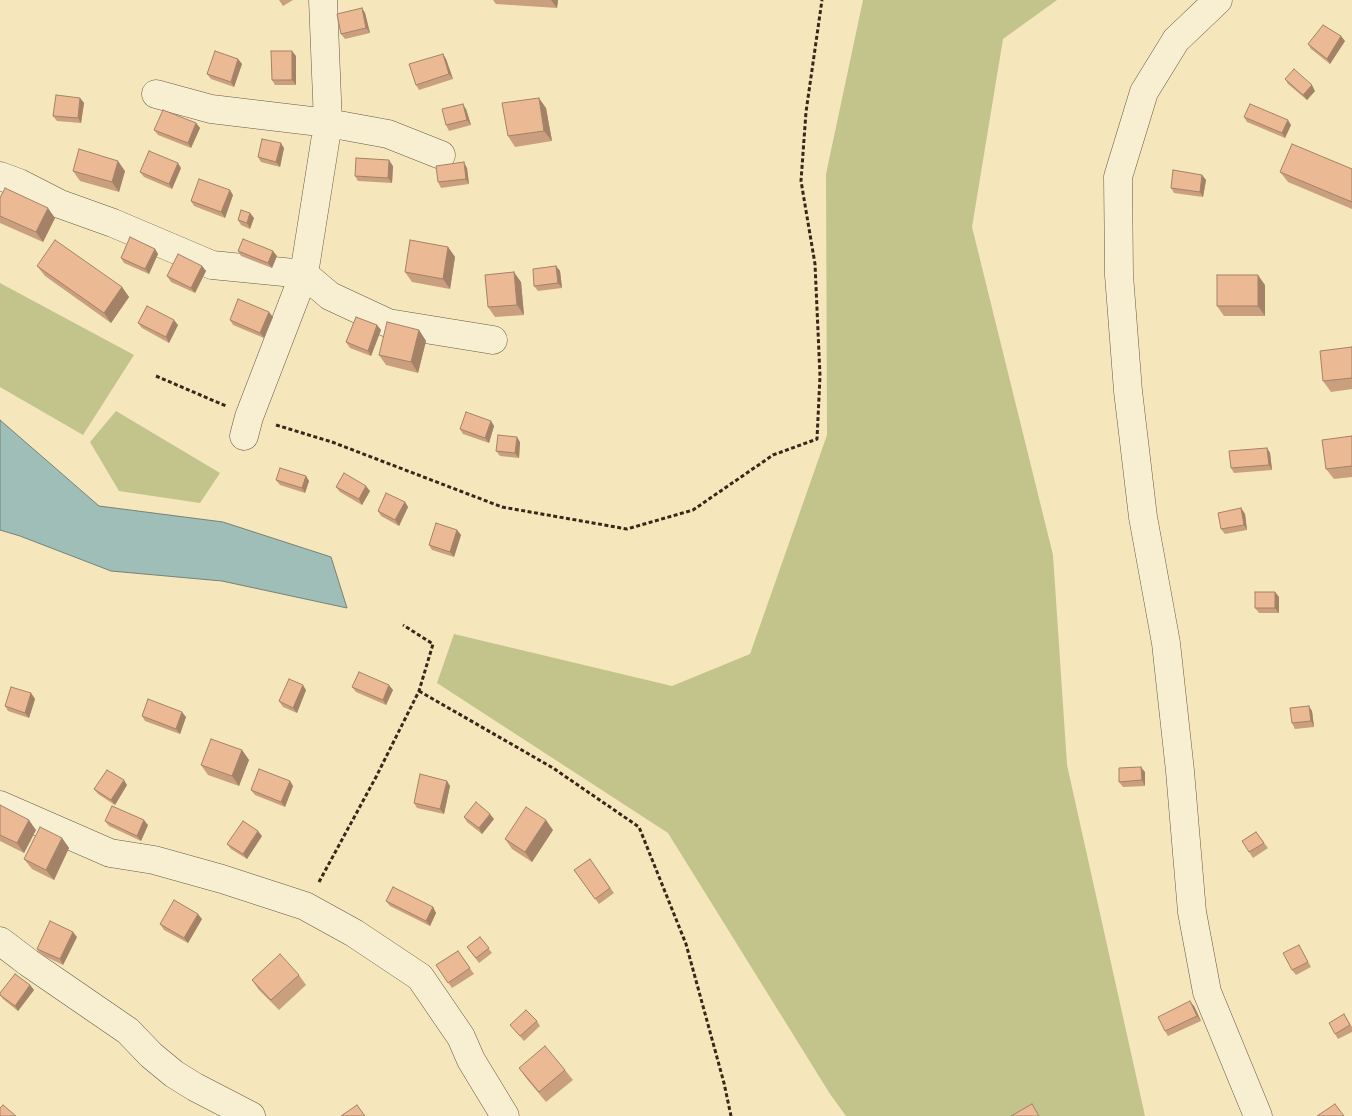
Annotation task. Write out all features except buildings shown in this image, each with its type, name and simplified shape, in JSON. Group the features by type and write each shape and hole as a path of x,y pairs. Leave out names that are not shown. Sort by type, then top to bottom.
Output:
{"street":[{"path":"247,427 304,274 328,123 323,0"},
{"path":"1218,0 1176,40 1144,92 1118,177 1119,275 1128,392 1143,517 1166,643 1180,771 1192,912 1207,992 1258,1116"},
{"path":"156,94 211,109 328,123 388,134 441,155"},
{"path":"0,176 19,183 60,204 113,223 212,265 304,274 330,296 388,323 493,340"},
{"path":"0,805 110,853 154,860 222,879 305,906 354,933 420,977 461,1037 471,1060 506,1116"},
{"path":"0,941 128,1031 150,1055 174,1074 251,1116"}],"path":[{"path":"156,376 247,427 332,442 502,507 627,529 693,510 773,455 817,439 820,376 814,264 801,181 806,112 822,0"},
{"path":"305,906 376,777 419,690 433,644 402,625"},
{"path":"419,690 553,768 639,826 686,944 724,1083 731,1116"}],"green space":[{"path":"863,0 1057,0 1003,39 972,227 1053,555 1067,765 1145,1116 846,1116 830,1094 668,833 437,683 454,634 672,686 750,654 827,435 826,174"},
{"path":"0,283 134,355 83,435 0,387"},
{"path":"116,411 220,473 200,503 119,491 90,442"}],"water":[{"path":"0,420 99,506 223,522 331,557 347,608 222,581 111,571 0,530"}]}
